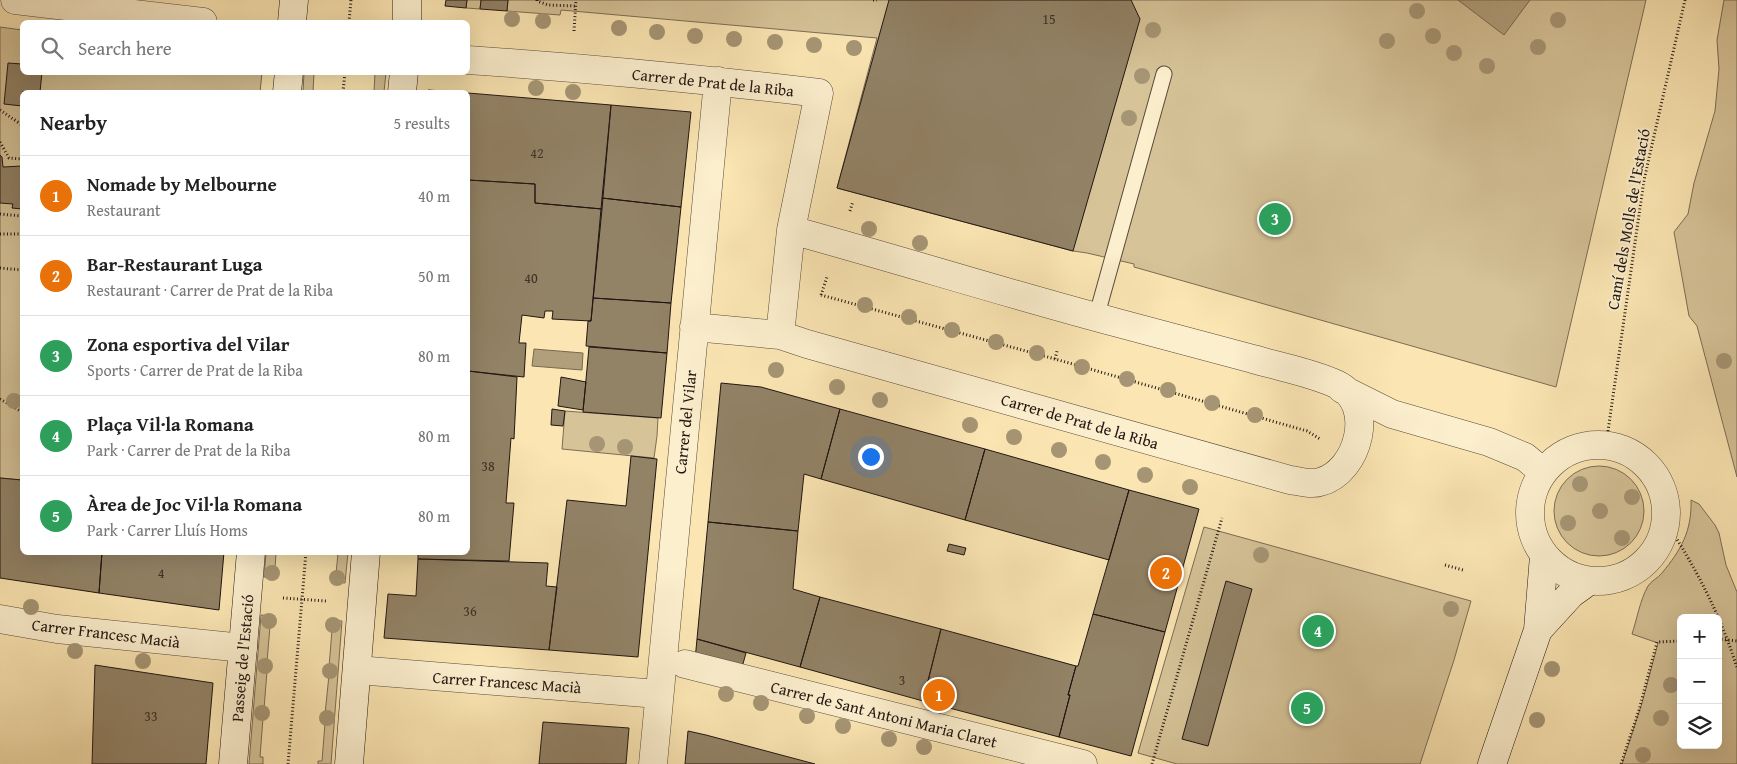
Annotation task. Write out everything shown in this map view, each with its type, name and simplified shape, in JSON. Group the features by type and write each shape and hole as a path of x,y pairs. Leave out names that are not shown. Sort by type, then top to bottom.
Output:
{"street":[{"path":"15,0 186,20"},
{"path":"292,20 294,0"},
{"path":"406,20 407,0"},
{"name":"Carrer de Prat de la Riba","path":"470,60 718,81 819,93 791,230 780,335"},
{"path":"288,90 289,75"},
{"path":"402,90 404,75"},
{"name":"Carrer del Vilar","path":"652,764 718,81"},
{"name":"Carrer de Prat de la Riba","path":"694,327 780,335 816,347 1290,480 1318,483 1333,476 1347,463 1355,447 1360,426 1356,406 1350,395 1337,385 1300,372 1096,318 791,230"},
{"name":"Carrer de Prat de la Riba","path":"1342,389 1392,414 1489,442 1525,457 1542,471"},
{"path":"1358,435 1371,424 1392,414"},
{"path":"1538,630 1571,594 1589,581 1628,575 1640,568 1662,538 1666,522 1666,505 1653,472 1634,454 1606,445 1584,446 1556,460 1542,471 1530,506 1533,535 1544,556 1563,572 1589,581"},
{"name":"Passeig de l'Estació","path":"234,764 251,555"},
{"path":"349,764 366,555"},
{"path":"1492,764 1538,630 1544,556"},
{"name":"Carrer Francesc Macià","path":"0,619 57,629 243,648"},
{"name":"Carrer de Sant Antoni Maria Claret","path":"685,664 1083,764"},
{"name":"Carrer Francesc Macià","path":"357,670 658,694"}],"lane":[{"path":"1096,318 1164,74"}],"path":[{"path":"349,20 351,0"},
{"path":"537,0 537,2 548,5 576,6"},
{"path":"574,30 576,0"},
{"name":"Camí dels Molls de l'Estació","path":"1606,445 1644,180 1685,0"},
{"path":"343,90 345,75"},
{"path":"0,110 20,125"},
{"path":"0,142 9,158 20,159"},
{"path":"0,214 20,216"},
{"path":"0,234 20,234"},
{"path":"0,268 20,270"},
{"path":"821,295 1307,431 1326,443"},
{"path":"1055,359 1057,351"},
{"path":"0,399 20,411"},
{"path":"1219,413 1222,407"},
{"path":"1152,764 1222,518"},
{"path":"1666,522 1688,556 1710,598 1728,639 1737,668"},
{"path":"288,764 306,555"},
{"path":"1445,565 1463,570"},
{"path":"302,600 335,602"},
{"path":"1722,639 1737,641"},
{"path":"1621,764 1657,642 1677,641"}],"shaded area":[{"path":"467,0 481,0 480,9 466,8"},
{"path":"508,0 1646,0 1556,387 1134,267 1134,264 1073,251 837,188 877,38 561,10 560,15 507,11"},
{"path":"1458,0 1530,0 1504,35"},
{"path":"1724,0 1737,0 1737,477 1697,326 1689,316 1674,232 1688,214 1694,183 1715,111 1719,69 1717,40"},
{"path":"0,27 20,30 20,75 262,75 260,90 20,90 20,480 0,478"},
{"path":"304,75 314,75 313,90 303,90"},
{"path":"375,75 386,75 384,90 374,90"},
{"path":"534,349 583,353 582,370 532,366"},
{"path":"565,411 658,418 654,458 562,449"},
{"path":"1599,466 1616,470 1631,479 1640,494 1644,511 1640,528 1631,543 1616,552 1599,556 1582,552 1567,543 1558,528 1554,511 1558,494 1567,479 1582,470"},
{"path":"1691,500 1699,504 1719,533 1726,565 1737,592 1737,764 1622,764 1642,703 1658,643 1632,634 1645,591 1649,584 1669,565 1680,548 1690,521"},
{"path":"1204,527 1471,601 1420,764 1177,764 1138,753"},
{"path":"266,555 276,555 275,569 278,569 277,577 264,577"},
{"path":"338,555 348,555 345,583 332,582 333,574 336,574"},
{"path":"261,615 274,616 273,626 270,626 267,662 270,663 270,671 267,671 264,709 267,709 266,718 263,718 260,757 263,757 263,764 249,764"},
{"path":"329,620 342,621 331,764 318,764 318,761 322,761 325,723 322,722 322,714 325,714 329,675 325,675 326,667 329,667 332,630 328,629"}],"building":[{"path":"446,0 467,0 466,8 445,6"},
{"path":"481,0 508,0 507,11 480,9"},
{"path":"889,0 1131,0 1140,19 1073,251 837,188"},
{"path":"8,63 20,64 20,75 42,75 40,90 20,90 20,106 4,104"},
{"path":"470,93 611,105 602,209 535,203 535,184 470,180"},
{"path":"611,105 691,112 681,207 602,198"},
{"path":"0,155 3,167 20,166 20,209 12,208 13,204 0,203"},
{"path":"470,180 535,184 535,203 602,209 591,321 552,319 553,311 545,311 544,318 522,315 519,343 526,343 524,377 470,371"},
{"path":"602,198 681,207 671,303 593,298"},
{"path":"593,298 671,303 667,353 586,346 588,321 591,321"},
{"path":"589,347 667,353 661,418 583,412"},
{"path":"470,371 517,377 514,439 511,438 506,503 514,503 509,561 418,559 418,555 470,555"},
{"path":"561,377 586,382 583,410 558,406"},
{"path":"721,383 761,387 840,409 821,479 804,474 798,531 708,522"},
{"path":"552,409 565,411 563,426 551,425"},
{"path":"840,409 985,449 965,520 821,479"},
{"path":"985,449 1129,490 1109,560 965,520"},
{"path":"631,456 657,459 638,657 549,650 567,500 626,506"},
{"path":"0,478 20,480 20,555 102,555 99,593 0,578"},
{"path":"1129,490 1199,509 1165,632 1093,614"},
{"path":"708,522 798,531 793,589 820,597 800,667 697,639"},
{"path":"949,544 966,548 964,555 947,551"},
{"path":"102,555 224,555 219,610 99,593"},
{"path":"418,559 548,563 546,586 557,587 549,650 384,638 388,594 416,596"},
{"path":"1226,581 1252,589 1208,746 1182,739"},
{"path":"820,597 941,629 923,701 800,667"},
{"path":"1093,614 1165,632 1131,756 1059,737 1076,666 1078,666"},
{"path":"941,629 1076,666 1059,737 923,701"},
{"path":"697,639 746,653 741,671 695,660"},
{"path":"95,665 213,683 206,764 92,764"},
{"path":"543,722 629,728 626,764 539,764"},
{"path":"688,731 706,735 815,764 685,764"}],"place":[{"name":"Zona esportiva del Vilar","path":"1275,219"},
{"name":"Bar-Restaurant Luga","path":"1166,573"},
{"name":"Plaça Vil·la Romana","path":"1318,631"},
{"name":"Nomade by Melbourne","path":"939,695"},
{"name":"Àrea de Joc Vil·la Romana","path":"1307,708"}]}
